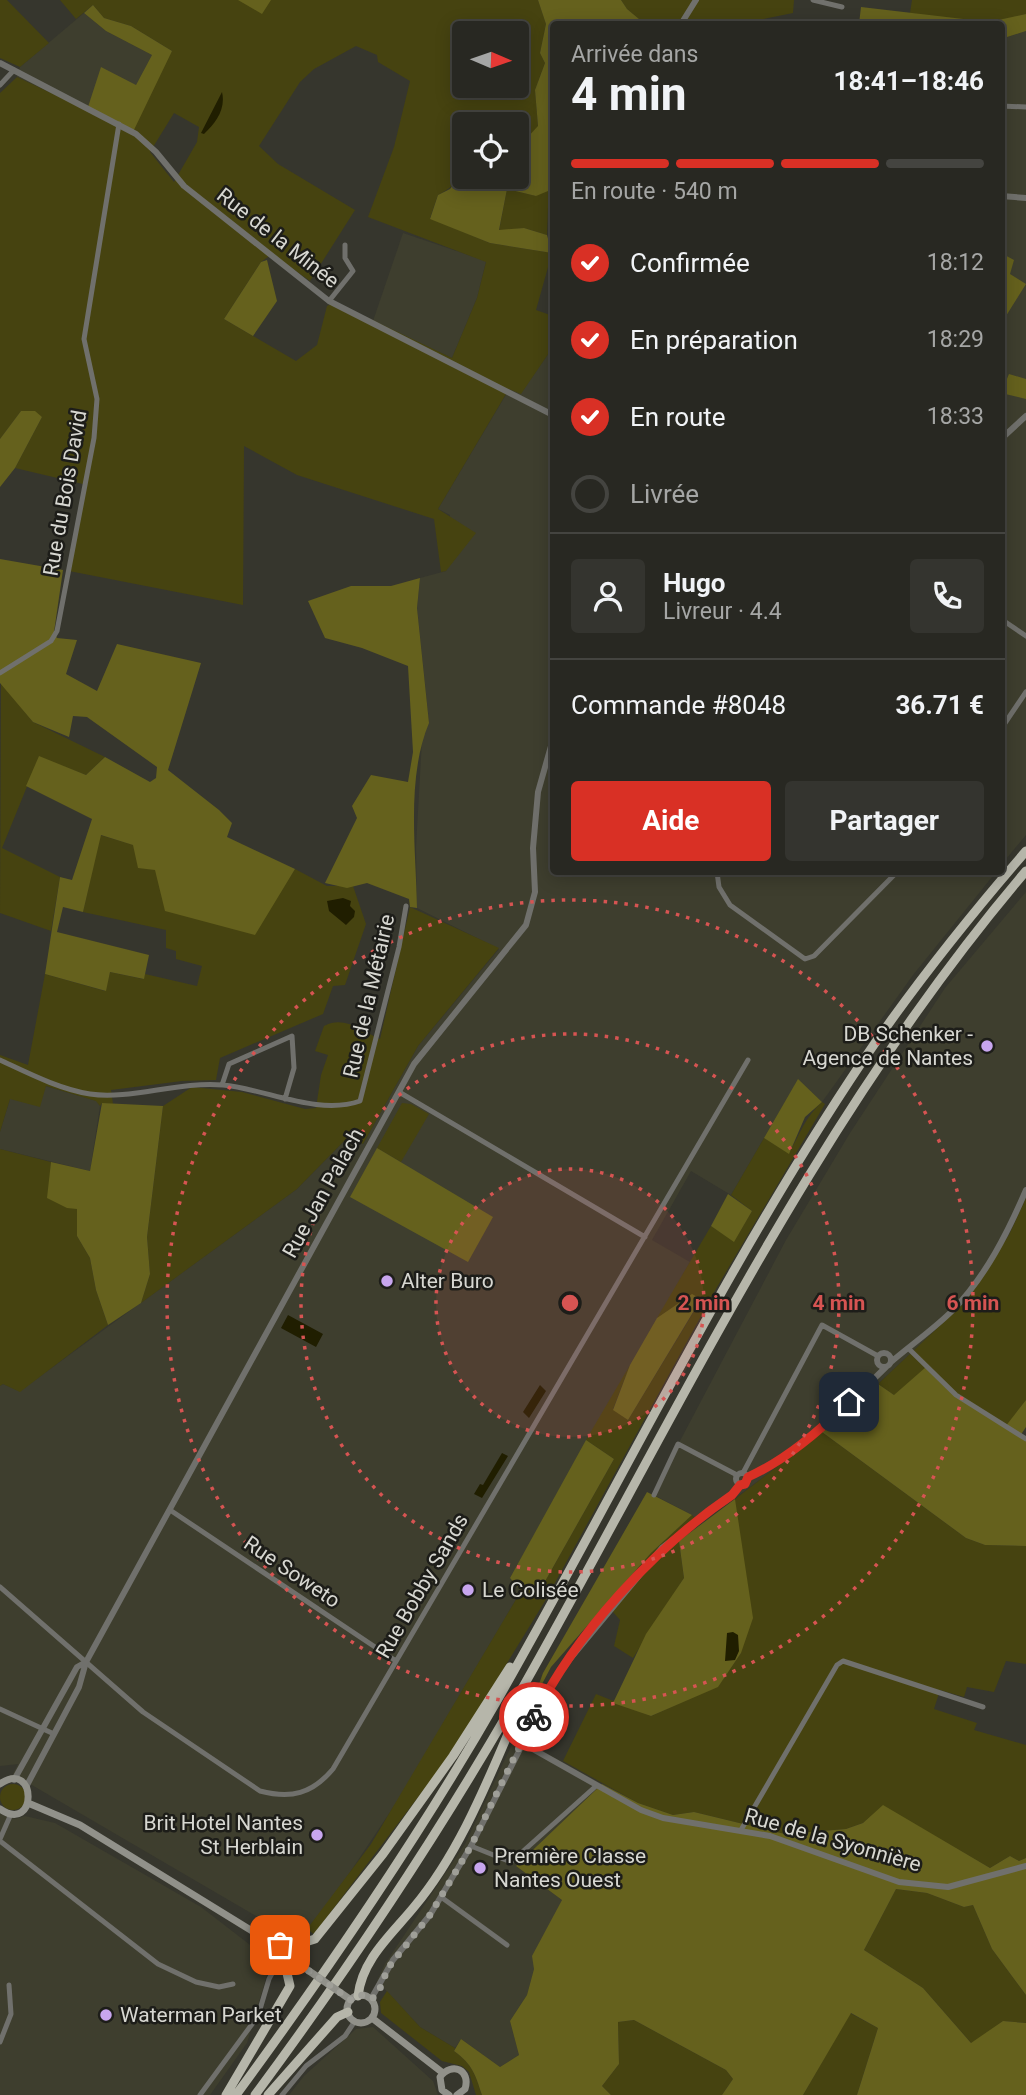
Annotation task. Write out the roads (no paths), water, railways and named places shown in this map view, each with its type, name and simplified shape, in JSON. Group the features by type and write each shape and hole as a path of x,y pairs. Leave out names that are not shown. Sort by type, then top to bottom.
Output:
{"highway":[{"path":"236,2095 396,1868 521,1658 751,1242 828,1114 928,971 1026,851"},
{"path":"255,2095 358,1952 430,1843 564,1613 823,1151 914,1015 1026,871"},
{"path":"354,1998 363,1971 440,1872 487,1779 530,1684 566,1618 564,1613"},
{"path":"296,1945 315,1939 367,1874 453,1756 516,1657 521,1658"},
{"path":"226,2095 290,1986 282,1967"},
{"path":"268,2095 337,2017 348,2012"}],"main road":[{"path":"0,1784 14,1780 26,1787 28,1803 22,1811 11,1814 0,1809"},
{"path":"28,1803 80,1825 278,1947"},
{"path":"299,1964 302,1956 296,1945 287,1942 278,1947 275,1956 282,1967 299,1964 354,1998 372,1999 375,2010 372,2018 364,2023 355,2021 348,2012 354,1998"},
{"path":"372,2018 443,2073"},
{"path":"446,2094 440,2086 443,2073 450,2068 463,2072 467,2080 461,2094"}],"street":[{"path":"683,21 696,0"},
{"path":"813,0 842,8"},
{"name":"Rue de la Minée","path":"0,63 119,124 156,152 184,186 225,222 330,301 550,413"},
{"path":"0,85 14,69"},
{"path":"1005,106 1026,107"},
{"name":"Rue du Bois David","path":"0,673 51,642 57,632 94,438 97,399 85,339 119,124"},
{"path":"1005,196 1026,198"},
{"path":"330,301 353,271 345,258 345,245"},
{"path":"1005,435 1026,416"},
{"path":"1005,622 1026,636"},
{"path":"1005,723 1026,692"},
{"name":"Rue Jan Palach","path":"26,1787 79,1687 86,1662 399,1092 432,1038 526,925 534,892 533,848 538,792 550,750"},
{"path":"717,875 719,887 730,905 806,959 814,956 894,875"},
{"name":"Rue de la Métairie","path":"0,1060 36,1076 91,1094 188,1084 222,1085 308,1103 360,1101 399,947 406,906"},
{"path":"222,1085 229,1064 292,1036 294,1068 285,1099"},
{"name":"Rue Bobby Sands","path":"0,1587 143,1712 260,1791 282,1797 310,1790 333,1769 748,1060"},
{"path":"399,1092 645,1237"},
{"path":"742,1475 767,1469 804,1442 954,1309 972,1288 1000,1244 1026,1189"},
{"path":"372,1999 393,1960 441,1897 471,1846 559,1672 662,1548 732,1495 740,1485 742,1475 822,1325 889,1364"},
{"path":"866,1386 878,1360 888,1353 909,1349"},
{"path":"909,1349 956,1395 1026,1439"},
{"path":"888,1353 889,1364"},
{"path":"654,1495 678,1444 742,1475 747,1483 740,1485"},
{"name":"Rue Soweto","path":"170,1510 396,1661"},
{"path":"741,1830 837,1665 843,1661 983,1707"},
{"name":"Rue Jan Palach","path":"14,1780 77,1667 86,1662"},
{"path":"0,1709 54,1734"},
{"name":"Rue de la Syonnière","path":"522,1743 596,1786 663,1818 741,1830 783,1840 899,1882 948,1888 1026,1866"},
{"path":"471,1846 512,1862 596,1786"},
{"path":"11,1814 0,1840 158,1964 197,1982 219,1987 233,1984"},
{"path":"441,1897 507,1945"},
{"path":"200,2095 258,2016 269,1979 282,1967"},
{"path":"0,2042 11,2014 9,1985"},
{"path":"282,2095 306,2066 345,2036 355,2021"}],"place":[{"name":"DB Schenker - Agence de Nantes","path":"987,1046"},
{"name":"Alter Buro","path":"387,1281"},
{"name":"Le Colisée","path":"468,1590"},
{"name":"Brit Hotel Nantes St Herblain","path":"317,1835"},
{"name":"Première Classe Nantes Ouest","path":"480,1868"},
{"name":"Waterman Parket","path":"106,2015"}]}
